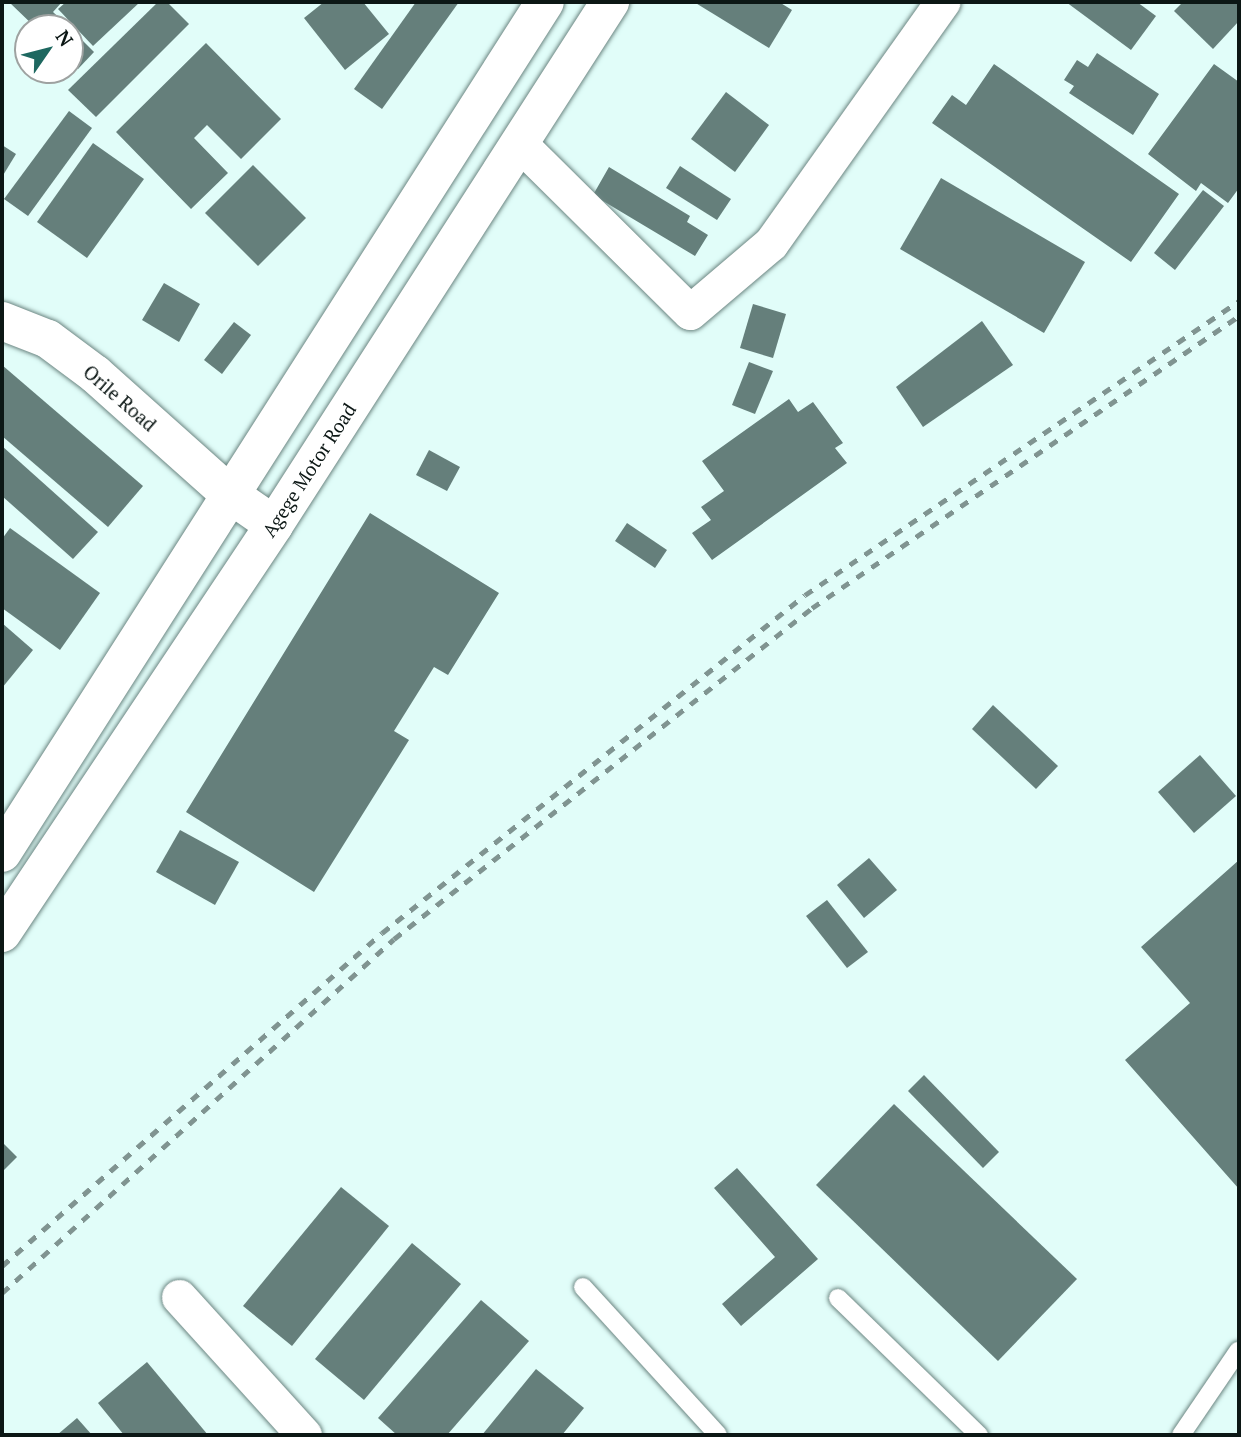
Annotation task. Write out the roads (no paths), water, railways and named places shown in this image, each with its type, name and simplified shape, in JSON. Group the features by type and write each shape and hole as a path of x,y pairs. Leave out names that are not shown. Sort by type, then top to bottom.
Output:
{"main road":[{"path":"2,853 228,493 545,2"},
{"name":"Agege Motor Road","path":"2,933 274,524 610,2"},
{"name":"Orile Road","path":"2,321 48,339 95,374 228,493 274,524"}],"street":[{"path":"519,143 690,312 771,243 942,2"},
{"path":"179,1297 304,1435"}],"lane":[{"path":"583,1287 718,1435"},
{"path":"838,1298 979,1435"},
{"path":"1181,1435 1238,1351"}],"railway":[{"path":"2,1266 382,933 805,595 1239,301"},
{"path":"2,1293 394,939 812,608 1239,316"}]}
